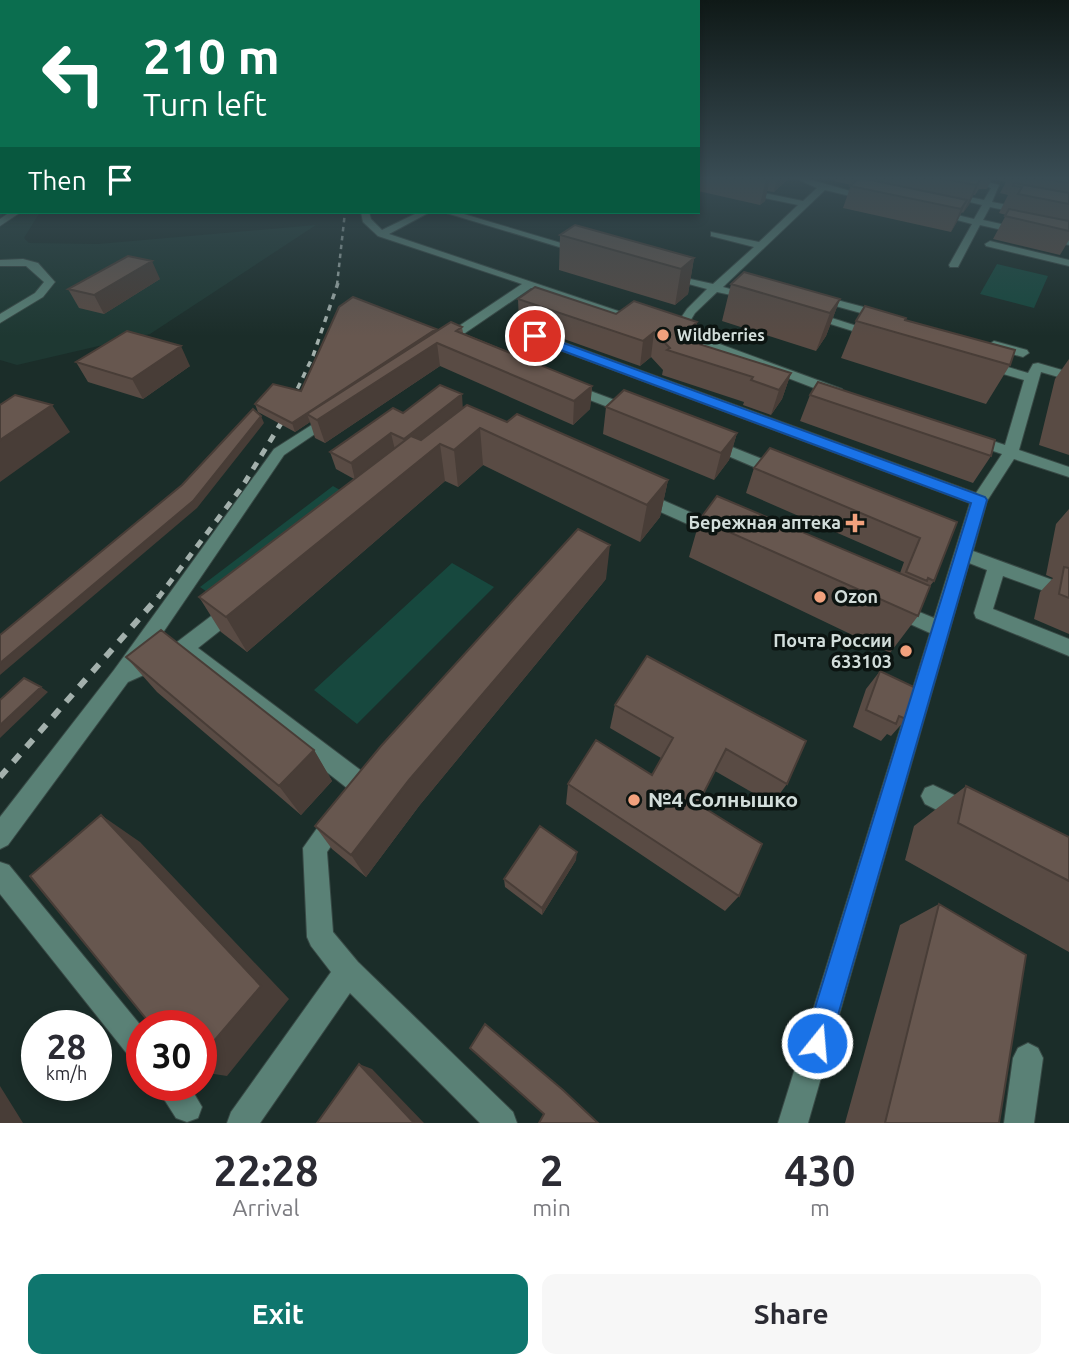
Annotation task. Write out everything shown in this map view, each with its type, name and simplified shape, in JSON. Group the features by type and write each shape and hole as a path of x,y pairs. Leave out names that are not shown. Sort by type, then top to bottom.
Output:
{"street":[{"path":"378,231 677,333 848,397"},
{"path":"381,234 386,231"},
{"path":"515,231 594,254"},
{"path":"677,333 691,311 775,231"},
{"path":"954,265 972,231"},
{"path":"1020,231 1069,242"},
{"path":"715,234 760,246"},
{"path":"990,244 1069,263"},
{"path":"0,263 37,265 50,282 39,295 0,319"},
{"path":"656,272 766,302"},
{"path":"433,349 460,337 531,283"},
{"path":"802,293 893,318"},
{"path":"792,310 883,336"},
{"path":"513,328 631,391 641,415"},
{"path":"984,343 1023,353"},
{"path":"969,360 1069,376"},
{"path":"793,1123 940,629 958,545 979,500 1011,452 1034,372"},
{"path":"556,382 631,391 979,500"},
{"path":"0,837 121,676 279,452 345,408"},
{"path":"961,435 1069,472"},
{"path":"692,436 793,477"},
{"path":"620,488 732,537"},
{"path":"958,545 997,566 1069,593"},
{"path":"997,566 983,613 1069,648"},
{"path":"121,676 184,648 247,598"},
{"path":"881,603 940,629"},
{"path":"184,648 368,781 315,848 320,937 348,972 502,1123"},
{"path":"933,796 983,821"},
{"path":"0,874 126,1030"},
{"path":"246,1121 348,972"},
{"path":"1019,1123 1028,1058"}],"shaded area":[{"path":"0,231 28,231 24,238 29,243 98,244 242,231 306,231 150,334 17,365 0,360"},
{"path":"997,264 1048,276 1034,308 980,294"},
{"path":"333,486 352,497 220,601 200,587"},
{"path":"452,563 494,587 357,724 314,690"}],"building":[{"path":"565,231 598,231 694,258 681,269 560,235"},
{"path":"128,256 152,261 94,295 68,289"},
{"path":"744,272 840,299 830,313 731,284"},
{"path":"535,287 616,314 634,301 697,322 680,338 791,373 779,390 751,380 753,377 667,350 670,348 654,332 643,341 518,299"},
{"path":"353,297 436,329 292,423 255,404 273,384 301,391 339,307"},
{"path":"865,306 906,318 905,320 1015,350 1010,365 856,321"},
{"path":"451,322 462,327 456,331 592,386 574,401 437,343 317,420 307,414"},
{"path":"127,331 181,346 132,379 76,362"},
{"path":"818,382 995,440 991,456 810,395"},
{"path":"440,385 462,394 404,439 391,433 351,463 330,452 393,408 403,413"},
{"path":"624,390 737,433 721,453 606,407"},
{"path":"15,395 52,405 0,440 0,405"},
{"path":"467,405 507,422 517,414 668,480 647,505 480,428 454,450 440,444 226,617 199,597 411,436 421,440"},
{"path":"253,409 261,416 193,501 0,663 0,635 182,485"},
{"path":"770,448 957,522 934,581 928,578 927,581 906,572 920,538 754,468"},
{"path":"717,496 930,586 918,616 700,519"},
{"path":"578,529 610,545 409,780 351,855 315,826 381,746"},
{"path":"1064,567 1069,568 1069,598 1059,594"},
{"path":"161,630 314,750 279,786 126,657"},
{"name":"№4 Солнышко","path":"647,656 806,741 787,784 726,749 698,804 762,844 739,896 568,784 596,740 652,775 673,738 615,705"},
{"path":"880,671 916,688 906,719 899,716 896,724 866,710"},
{"path":"24,678 41,687 0,725 0,700"},
{"path":"966,786 1069,837 1069,881 958,823"},
{"path":"101,815 261,986 217,1037 217,1010 139,1010 30,876"},
{"path":"540,826 577,852 542,908 504,879"},
{"path":"939,904 1026,955 999,1123 885,1123"},
{"path":"485,1024 598,1123 539,1123 544,1114 470,1048"},
{"path":"359,1064 414,1123 317,1123"}],"railway":[{"path":"337,285 343,231"},
{"path":"282,421 313,356 338,283"},
{"path":"158,598 242,487 283,420"},
{"path":"0,777 159,596"}],"place":[{"name":"Wildberries","path":"663,335"},
{"name":"Бережная аптека","path":"855,523"},
{"name":"Ozon","path":"820,597"},
{"name":"Почта России 633103","path":"906,651"},
{"name":"№4 Солнышко","path":"634,800"}],"route":[{"path":"535,336 979,500 817,1043"}]}
